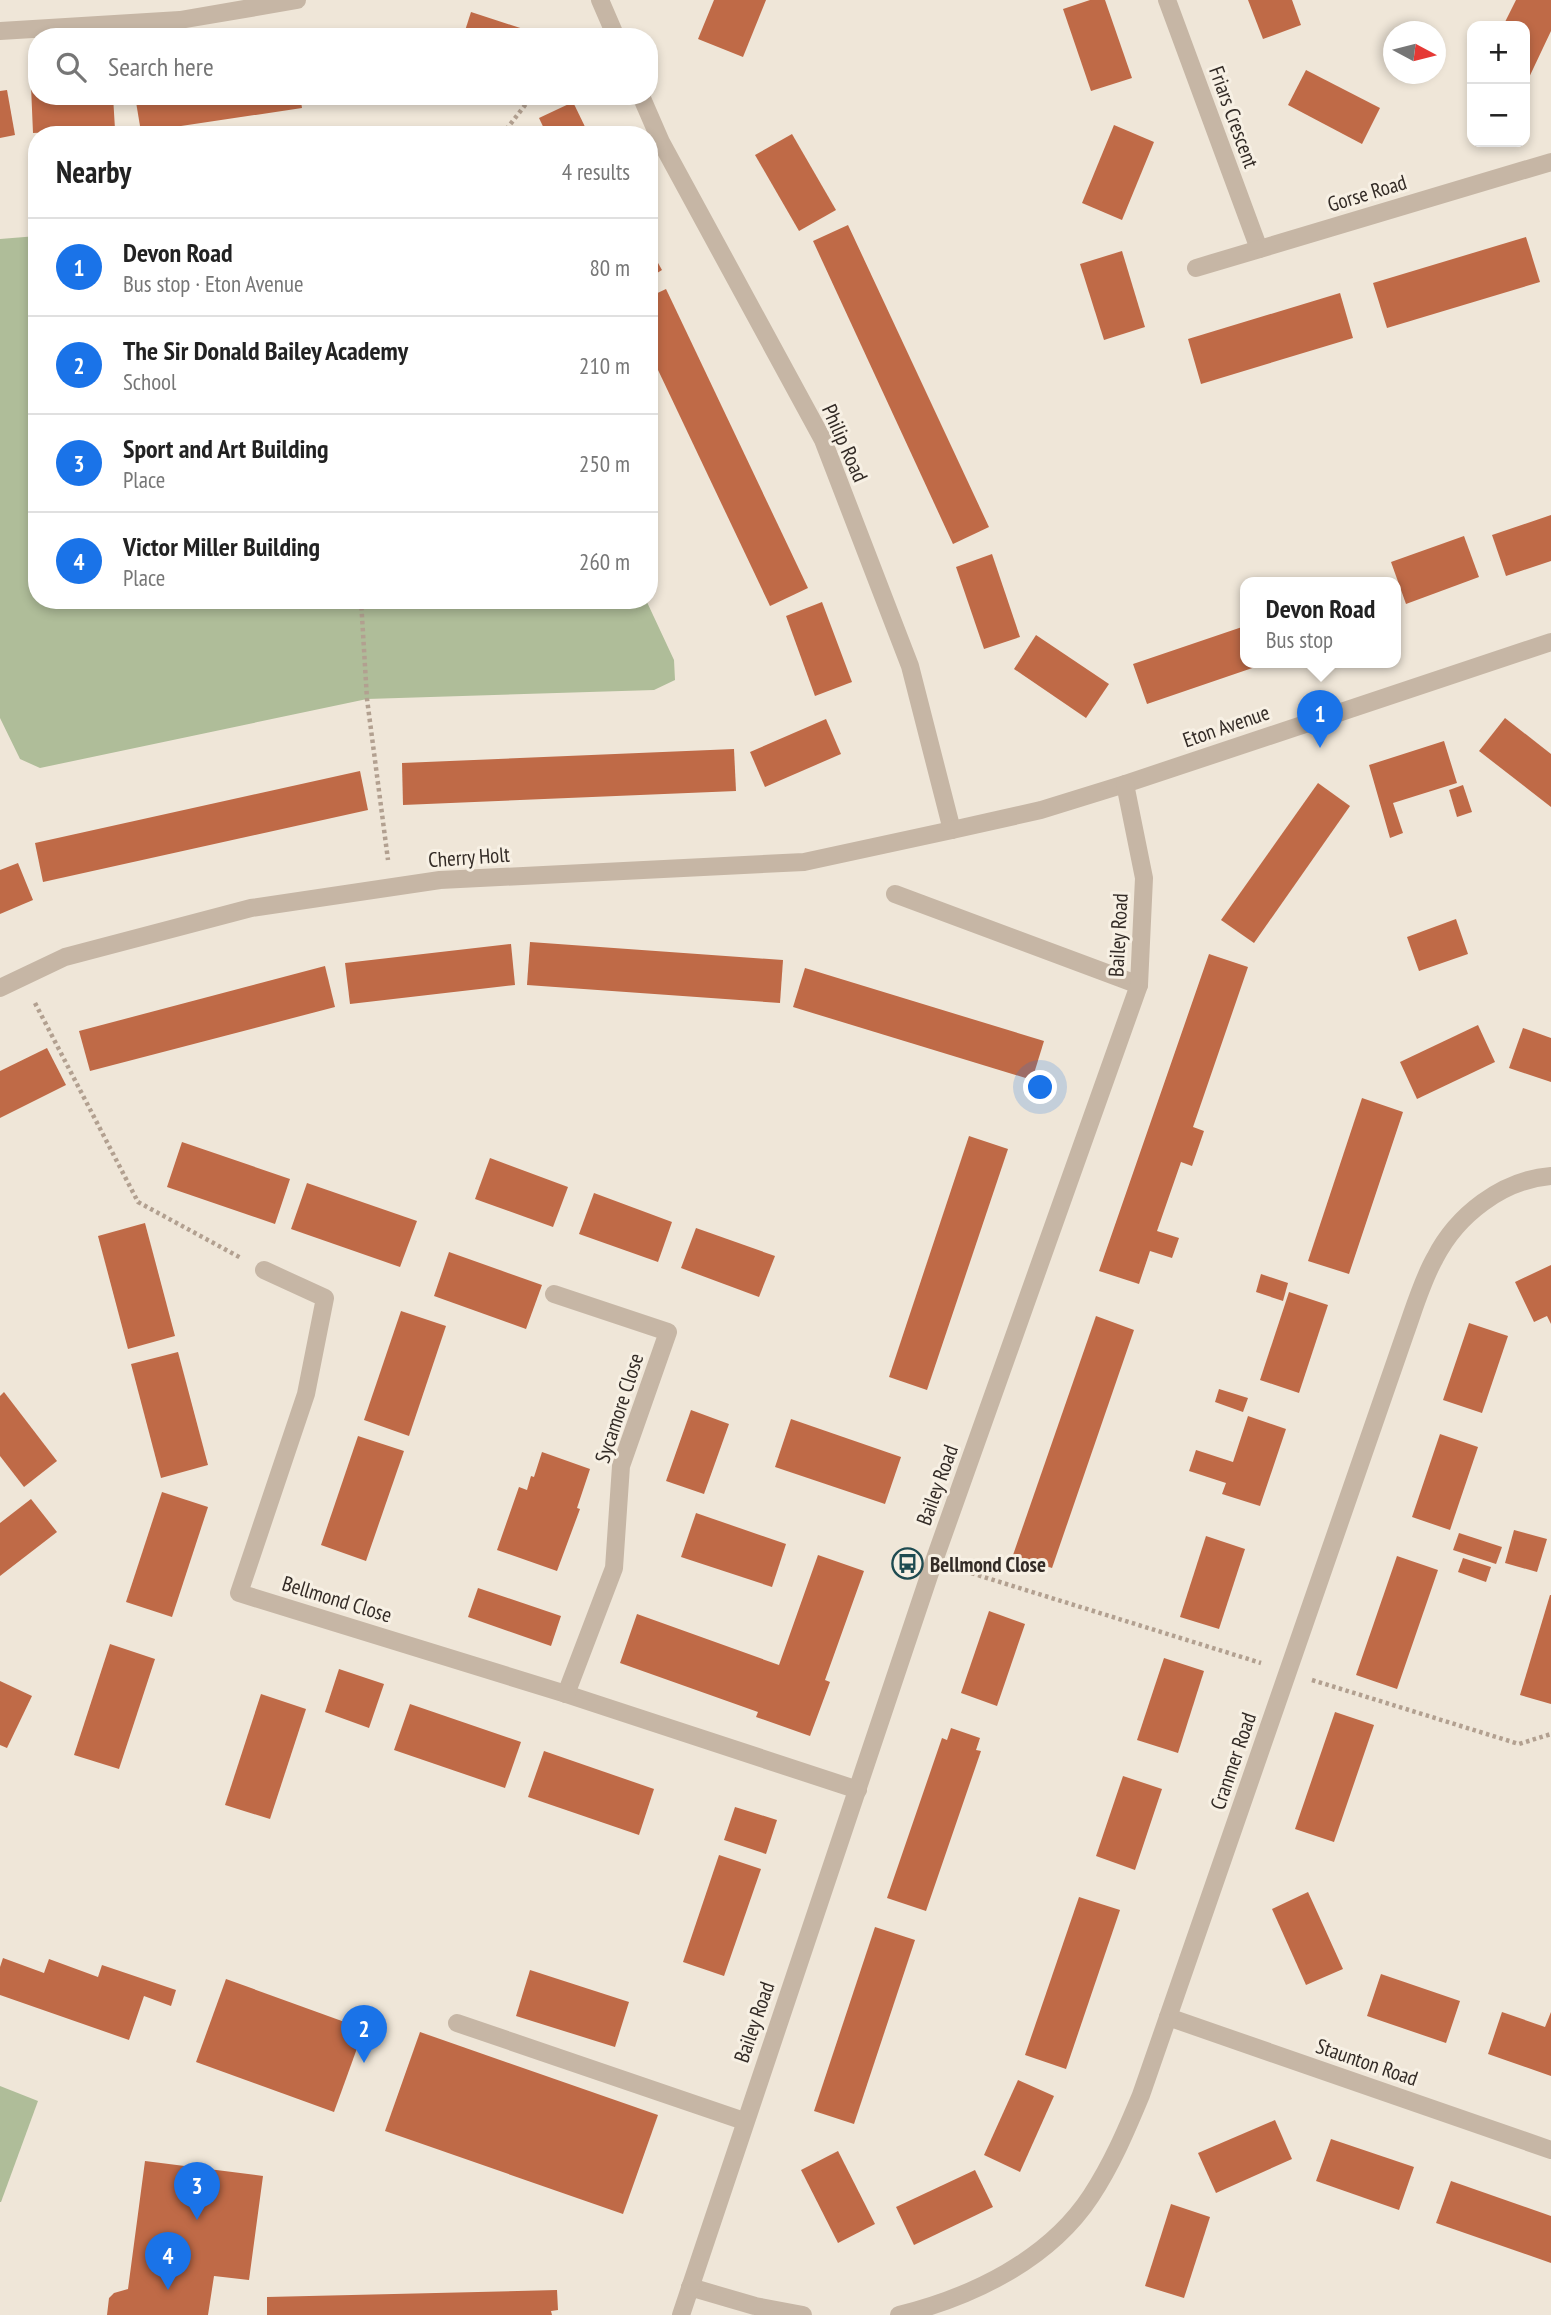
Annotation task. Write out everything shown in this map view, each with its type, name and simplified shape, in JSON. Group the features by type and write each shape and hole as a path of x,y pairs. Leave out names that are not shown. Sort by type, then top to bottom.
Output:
{"street":[{"path":"49,28 180,20 297,0"},
{"path":"600,0 612,28"},
{"name":"Friars Crescent","path":"1167,0 1259,249"},
{"path":"0,31 28,29"},
{"name":"Philip Road","path":"645,105 654,126"},
{"name":"Philip Road","path":"658,135 822,440 910,666 952,830"},
{"name":"Gorse Road","path":"1196,268 1551,162"},
{"name":"Eton Avenue","path":"952,830 1041,810 1125,784 1551,642"},
{"name":"Bailey Road","path":"681,2315 934,1561 1139,985 1144,878 1125,784"},
{"name":"Cherry Holt","path":"0,988 65,957 251,908 440,880 804,863 952,830"},
{"path":"895,894 1139,985"},
{"name":"Cranmer Road","path":"899,2315 932,2307 980,2287 1018,2266 1061,2233 1090,2198 1117,2153 1141,2095 1405,1334 1434,1258 1454,1228 1479,1204 1509,1186 1551,1176"},
{"name":"Bellmond Close","path":"264,1270 325,1298 306,1394 239,1592 858,1790"},
{"name":"Sycamore Close","path":"554,1294 668,1332 621,1466 614,1568 566,1695"},
{"name":"Staunton Road","path":"1168,2017 1551,2150"},
{"path":"457,2023 744,2121"},
{"path":"690,2287 755,2306 803,2315"}],"path":[{"path":"509,126 525,105"},
{"path":"362,609 367,699 391,887"},
{"path":"21,978 138,1202 264,1270"},
{"path":"934,1561 1519,1744 1551,1734"}],"green space":[{"path":"28,237 28,609 650,609 674,660 675,680 654,690 367,699 40,768 20,759 0,718 0,239"},
{"path":"0,2086 38,2101 1,2202 0,2202"}],"building":[{"path":"714,0 766,0 743,57 698,39"},
{"path":"1090,0 1105,0 1132,78 1091,91 1063,9"},
{"path":"1248,0 1292,0 1301,25 1263,39"},
{"path":"1516,0 1551,0 1551,31 1530,75 1530,21 1506,21"},
{"path":"471,12 520,28 466,28"},
{"path":"1306,70 1380,108 1362,144 1288,105"},
{"path":"7,90 15,135 0,138 0,91"},
{"path":"32,105 114,105 115,126 33,126"},
{"path":"136,105 302,105 302,108 181,126 140,126"},
{"path":"567,105 574,105 585,126 543,126 539,118"},
{"path":"1114,125 1154,142 1122,220 1082,203"},
{"path":"792,134 836,210 799,231 755,155"},
{"path":"848,225 989,527 953,544 813,241"},
{"path":"1526,237 1540,282 1387,328 1373,283"},
{"path":"1122,251 1145,327 1104,340 1080,264"},
{"path":"666,289 808,588 770,606 658,370 658,293"},
{"path":"1340,293 1353,338 1201,384 1188,339"},
{"path":"1551,515 1551,561 1506,576 1492,535"},
{"path":"1464,536 1479,577 1406,604 1401,590 1401,577 1396,577 1391,562"},
{"path":"992,554 1020,637 984,649 956,567"},
{"path":"822,602 852,682 815,696 786,616"},
{"path":"1240,628 1240,668 1252,668 1147,704 1133,664"},
{"path":"1036,635 1109,684 1086,718 1014,669"},
{"path":"1505,718 1551,754 1551,807 1479,751"},
{"path":"826,719 841,754 765,787 750,752"},
{"path":"1444,741 1457,783 1393,803 1403,833 1390,838 1369,765"},
{"path":"734,749 736,791 403,805 402,763"},
{"path":"360,771 368,810 43,882 35,843"},
{"path":"1318,783 1350,806 1254,943 1221,920"},
{"path":"1463,785 1472,812 1457,817 1449,790"},
{"path":"18,863 33,900 0,914 0,870"},
{"path":"1456,919 1468,954 1419,971 1407,937"},
{"path":"530,942 783,960 780,1003 527,985"},
{"path":"511,944 515,985 350,1004 345,963"},
{"path":"1209,954 1248,967 1193,1127 1204,1131 1192,1166 1181,1162 1157,1231 1179,1238 1172,1258 1150,1251 1139,1284 1099,1271"},
{"path":"325,966 335,1007 90,1071 79,1031"},
{"path":"805,968 1044,1041 1032,1080 793,1007"},
{"path":"1478,1025 1495,1062 1417,1099 1400,1062"},
{"path":"1523,1028 1551,1038 1551,1082 1509,1068"},
{"path":"47,1048 66,1085 0,1118 0,1071"},
{"path":"1362,1098 1403,1112 1349,1274 1308,1261"},
{"path":"969,1136 1008,1149 927,1390 889,1377"},
{"path":"182,1142 290,1179 275,1224 167,1187"},
{"path":"490,1158 568,1187 553,1227 475,1199"},
{"path":"307,1183 417,1221 400,1267 291,1229"},
{"path":"594,1193 672,1222 658,1262 579,1234"},
{"path":"145,1223 175,1336 128,1349 98,1236"},
{"path":"696,1228 775,1256 759,1297 681,1268"},
{"path":"449,1252 542,1285 526,1329 434,1296"},
{"path":"1551,1265 1551,1324 1547,1316 1534,1322 1515,1282"},
{"path":"1261,1274 1288,1283 1283,1301 1256,1292"},
{"path":"1289,1292 1328,1305 1299,1393 1260,1380"},
{"path":"401,1311 446,1326 409,1436 364,1420"},
{"path":"1096,1316 1134,1330 1052,1568 1013,1555"},
{"path":"1469,1323 1508,1336 1482,1413 1443,1400"},
{"path":"178,1352 208,1465 161,1478 131,1364"},
{"path":"1219,1389 1248,1398 1243,1412 1215,1402"},
{"path":"4,1392 57,1461 24,1487 0,1456 0,1396"},
{"path":"691,1410 729,1424 704,1494 666,1481"},
{"path":"1248,1416 1286,1429 1260,1506 1222,1494 1226,1483 1189,1471 1196,1450 1233,1462"},
{"path":"791,1419 901,1457 885,1504 775,1467"},
{"path":"1440,1434 1478,1447 1450,1530 1412,1517"},
{"path":"358,1436 404,1451 366,1561 321,1545"},
{"path":"542,1452 590,1469 577,1508 580,1509 557,1571 497,1550 519,1487 527,1490"},
{"path":"162,1492 208,1507 172,1617 126,1602"},
{"path":"31,1499 57,1532 0,1576 0,1523"},
{"path":"696,1513 786,1544 772,1587 681,1557"},
{"path":"1514,1530 1547,1539 1537,1572 1505,1563"},
{"path":"1459,1533 1502,1547 1496,1564 1453,1550"},
{"path":"1206,1536 1245,1549 1219,1629 1180,1617"},
{"path":"818,1555 864,1571 825,1680 830,1682 810,1736 756,1717 758,1712 620,1663 637,1614 779,1665"},
{"path":"1397,1556 1438,1570 1397,1689 1356,1675"},
{"path":"1463,1558 1491,1567 1486,1582 1458,1572"},
{"path":"478,1588 561,1616 551,1646 468,1617"},
{"path":"1551,1595 1551,1704 1520,1695"},
{"path":"989,1611 1025,1624 997,1706 961,1693"},
{"path":"110,1644 155,1659 119,1769 74,1755"},
{"path":"1164,1658 1204,1671 1178,1753 1137,1740"},
{"path":"339,1669 384,1684 369,1728 325,1712"},
{"path":"0,1681 32,1696 7,1748 0,1745"},
{"path":"261,1694 306,1709 270,1819 225,1805"},
{"path":"410,1704 521,1742 505,1788 394,1750"},
{"path":"1335,1712 1374,1725 1334,1842 1295,1829"},
{"path":"951,1728 980,1738 976,1750 981,1751 926,1911 887,1898 942,1738 947,1740"},
{"path":"544,1751 654,1789 639,1835 528,1797"},
{"path":"1123,1776 1162,1789 1135,1870 1096,1856"},
{"path":"735,1807 777,1820 766,1854 724,1840"},
{"path":"719,1855 761,1869 724,1976 683,1962"},
{"path":"1308,1892 1343,1969 1306,1985 1272,1909"},
{"path":"1079,1897 1120,1910 1066,2069 1025,2055"},
{"path":"875,1927 915,1940 854,2124 814,2111"},
{"path":"3,1958 44,1973 49,1959 98,1977 102,1965 176,1990 171,2006 144,1996 129,2040 0,1995 0,1967"},
{"path":"530,1970 629,2002 615,2047 516,2016"},
{"path":"1381,1974 1460,2001 1446,2043 1367,2016"},
{"path":"226,1979 364,2029 334,2112 196,2062"},
{"path":"1502,2012 1545,2027 1551,2012 1551,2076 1488,2054"},
{"path":"420,2032 658,2115 623,2214 385,2131"},
{"path":"1018,2080 1054,2096 1020,2172 984,2155"},
{"path":"1275,2120 1292,2159 1216,2193 1198,2153"},
{"path":"1331,2139 1414,2167 1399,2210 1316,2181"},
{"path":"838,2151 875,2224 838,2243 801,2170"},
{"path":"145,2161 263,2176 249,2280 214,2276 208,2315 107,2315 109,2298 114,2293 128,2289"},
{"path":"975,2170 993,2207 914,2245 896,2207"},
{"path":"1451,2181 1551,2216 1551,2263 1436,2223"},
{"path":"1171,2204 1210,2217 1184,2298 1145,2286"},
{"path":"557,2290 558,2310 551,2311 552,2315 267,2315 267,2297"}],"place":[{"name":"Devon Road","path":"1320,748"},
{"name":"Bellmond Close","path":"907,1564"},
{"name":"The Sir Donald Bailey Academy","path":"364,2063"},
{"name":"Sport and Art Building","path":"197,2220"},
{"name":"Victor Miller Building","path":"168,2290"}]}
